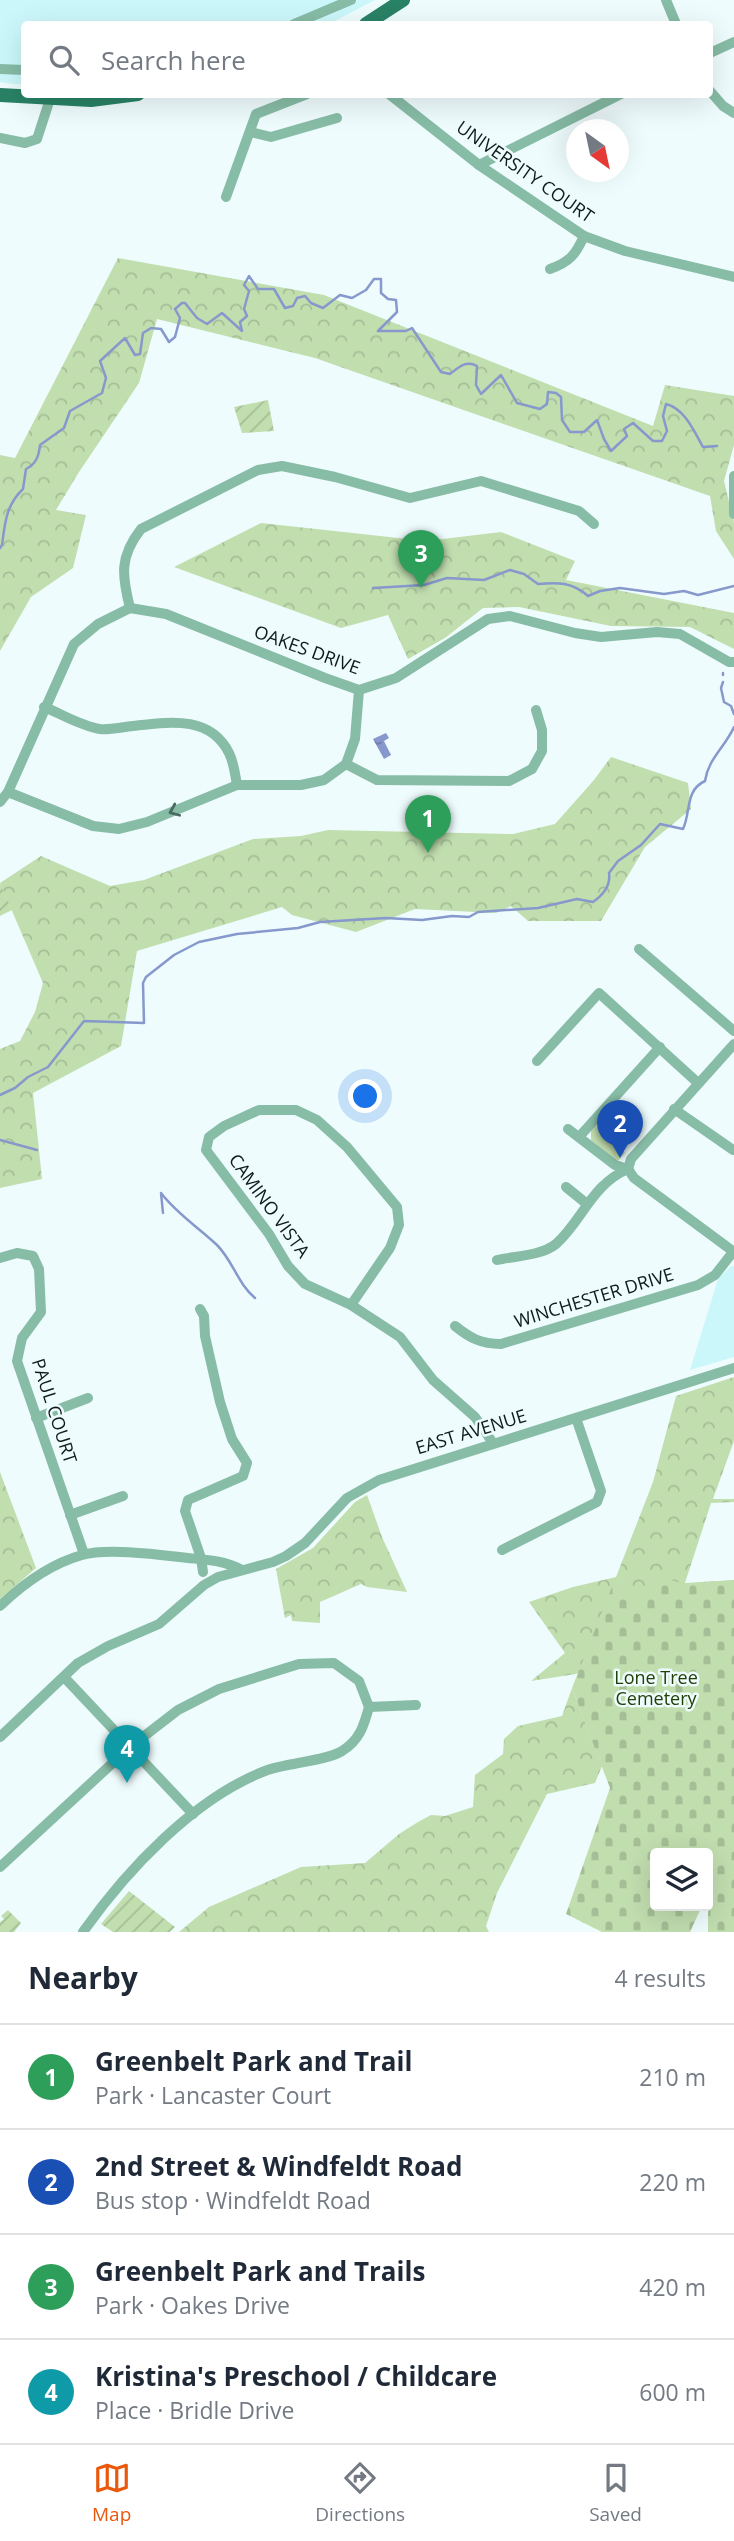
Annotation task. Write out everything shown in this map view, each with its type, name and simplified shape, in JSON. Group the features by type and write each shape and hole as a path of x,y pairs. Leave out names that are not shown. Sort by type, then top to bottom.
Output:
{"main road":[{"path":"371,21 404,0"},
{"path":"0,95 21,97"},
{"path":"38,98 107,98"}],"street":[{"path":"301,21 351,0"},
{"path":"666,0 675,21"},
{"path":"713,51 734,42"},
{"path":"0,69 21,70"},
{"path":"713,95 734,113"},
{"path":"226,197 256,114 297,98"},
{"name":"UNIVERSITY COURT","path":"394,98 479,165 584,236 625,251 734,277"},
{"path":"479,165 613,98"},
{"path":"0,138 25,143 37,139 50,99"},
{"path":"250,132 271,137 337,118"},
{"path":"550,269 561,265 576,253 584,236"},
{"path":"0,802 8,792 74,644 98,624 130,608 124,582 124,562 129,544 141,529 258,470 282,466 335,477 410,498 481,481 579,511 594,524"},
{"path":"734,475 734,514"},
{"name":"OAKES DRIVE","path":"130,608 166,614 359,690 396,678 488,619 509,617 601,637 657,632 680,635 729,662 734,662"},
{"path":"8,792 93,826 118,829 147,822 237,785 301,785 324,780 346,764 355,738 359,690"},
{"path":"44,707 101,729 159,723 196,723 214,733 223,743 234,766 237,785"},
{"path":"346,764 377,780 509,781 532,769 541,751 542,730 536,710"},
{"path":"639,949 734,1031"},
{"path":"537,1061 599,993 698,1083"},
{"path":"628,1169 631,1159 734,1044"},
{"path":"579,1137 660,1047"},
{"path":"674,1109 733,1150"},
{"name":"CAMINO VISTA","path":"351,1305 390,1248 399,1224 397,1207 347,1147 317,1120 296,1110 259,1110 224,1126 209,1137 206,1150 269,1234 288,1266 305,1284 351,1305 400,1337 433,1380 475,1417 493,1443"},
{"path":"568,1129 615,1165 628,1169 634,1178 734,1252"},
{"path":"497,1260 541,1251 555,1244 587,1204 616,1174 628,1169"},
{"path":"566,1187 587,1204"},
{"name":"WINCHESTER DRIVE","path":"455,1326 470,1338 486,1344 501,1344 698,1285 715,1275 734,1252"},
{"name":"PAUL COURT","path":"0,1258 18,1253 33,1256 39,1269 41,1312 22,1338 17,1361 84,1554"},
{"path":"200,1309 204,1316 205,1336 220,1402 232,1439 247,1463 243,1476 188,1500 185,1511 201,1558 204,1585"},
{"name":"EAST AVENUE","path":"0,1737 78,1663 108,1646 159,1624 204,1585 218,1577 273,1562 296,1549 317,1532 346,1498 379,1480 734,1368"},
{"path":"36,1418 88,1398"},
{"path":"502,1550 597,1502 601,1492 576,1418"},
{"path":"70,1515 123,1496"},
{"path":"0,1606 23,1584 84,1554 149,1553 201,1558 226,1562 242,1570"},
{"path":"181,1558 203,1572"},
{"path":"0,1867 130,1747 178,1710 219,1689 299,1664 334,1663 359,1681 369,1707 361,1733 341,1752 265,1770 233,1786 193,1814 153,1849 99,1909 83,1932"},
{"path":"64,1677 193,1814"},
{"path":"369,1707 416,1706"}],"shaded area":[{"path":"0,0 375,0 335,21 21,21 21,84 0,82"},
{"path":"734,1266 734,1357 690,1370 718,1279"}],"green space":[{"path":"118,258 324,295 653,426 665,385 734,396 734,445 724,481 734,522 734,559 716,531 710,496 315,358 157,319 139,383 56,510 86,515 73,568 31,597 0,651 0,455 15,458"},
{"path":"268,400 274,431 242,433 234,407"},
{"path":"261,523 426,541 501,532 575,561 566,580 734,613 734,649 690,627 611,626 519,607 483,608 445,638 408,659 388,615 341,628 174,567"},
{"path":"611,757 688,783 691,809 645,847 601,921 528,921 511,906 496,913 415,909 356,932 292,915 282,907 137,951 121,1046 33,1093 42,1179 0,1188 0,1049 20,1041 35,1012 43,983 0,883 41,856 110,886 144,880 253,839 301,836 328,830 513,834 555,824"},
{"path":"0,883 12,910 0,916"},
{"path":"595,1125 625,1153 619,1160 616,1161 591,1140 591,1131"},
{"path":"734,1377 734,1441 713,1499 734,1499 734,1502 711,1503 685,1583 734,1580 576,1674 531,1681 565,1653 529,1602 573,1587 616,1577 653,1482 676,1396"},
{"path":"0,1472 36,1568 0,1599"},
{"path":"367,1495 382,1537 407,1592 361,1584 320,1602 320,1623 292,1621 291,1615 285,1618 276,1569 313,1548 355,1502"},
{"name":"Lone Tree Cemetery","path":"616,1577 638,1599 664,1578 685,1584 734,1580 734,1932 708,1932 708,1911 713,1911 713,1848 650,1848 650,1911 700,1911 690,1932 602,1932 566,1914 610,1788 572,1688"},
{"path":"572,1688 602,1766 595,1783 547,1794 497,1893 486,1926 489,1932 179,1932 209,1907 301,1867 365,1863 399,1834 431,1815 445,1816 473,1807 475,1775 503,1754 504,1739 518,1726 562,1716"},
{"path":"129,1891 175,1927 170,1932 113,1932 101,1924"},
{"path":"8,1910 21,1923 14,1932 0,1932 0,1922 4,1919 1,1916"}],"water":[{"path":"386,733 389,738 384,741 391,755 384,759 373,739"}],"waterway":[{"path":"0,548 10,508 23,489 26,469 36,459 40,445 64,428 70,411 102,393 106,378 100,361 125,338 135,355 140,354 143,333 151,328 161,329 169,342 175,337 180,318 175,309 182,303 207,324 222,313 242,331 240,322 247,316 244,309 249,291 244,285 249,276 258,289 274,289 285,308 293,306 297,298 305,296 311,303 323,308 340,295 352,298 366,290 374,279 381,279 381,293 388,299 396,300 397,312 378,331 406,331 412,328 441,372 450,374 466,364 477,366 476,385 481,394 501,375 517,403 540,409 547,404 548,392 556,393 561,397 562,420 570,432 584,432 597,420 611,451 627,436 624,429 633,423 653,441 662,441 667,431 663,416 666,404 684,416 703,447 717,446"},
{"path":"373,588 424,585 447,578 484,580 510,570 524,574 538,584 564,584 588,596 620,588 664,594 684,591 698,595 734,586"},
{"path":"723,682 721,688 724,702 731,706 734,714"},
{"path":"0,1095 48,1067 84,1021 144,1023 143,983 146,977 174,955 199,942 237,934 298,928 320,922 469,917 478,912 538,908 577,899 593,902 606,890 609,873 618,861 641,845 660,824 683,829 691,796 705,781 713,760 734,727"},
{"path":"0,1140 37,1150"},
{"path":"163,1213 161,1193 217,1245 255,1298"}],"place":[{"name":"Greenbelt Park and Trails","path":"421,588"},
{"name":"Greenbelt Park and Trail","path":"428,853"},
{"name":"2nd Street & Windfeldt Road","path":"620,1158"},
{"name":"Kristina's Preschool / Childcare","path":"127,1783"}]}
